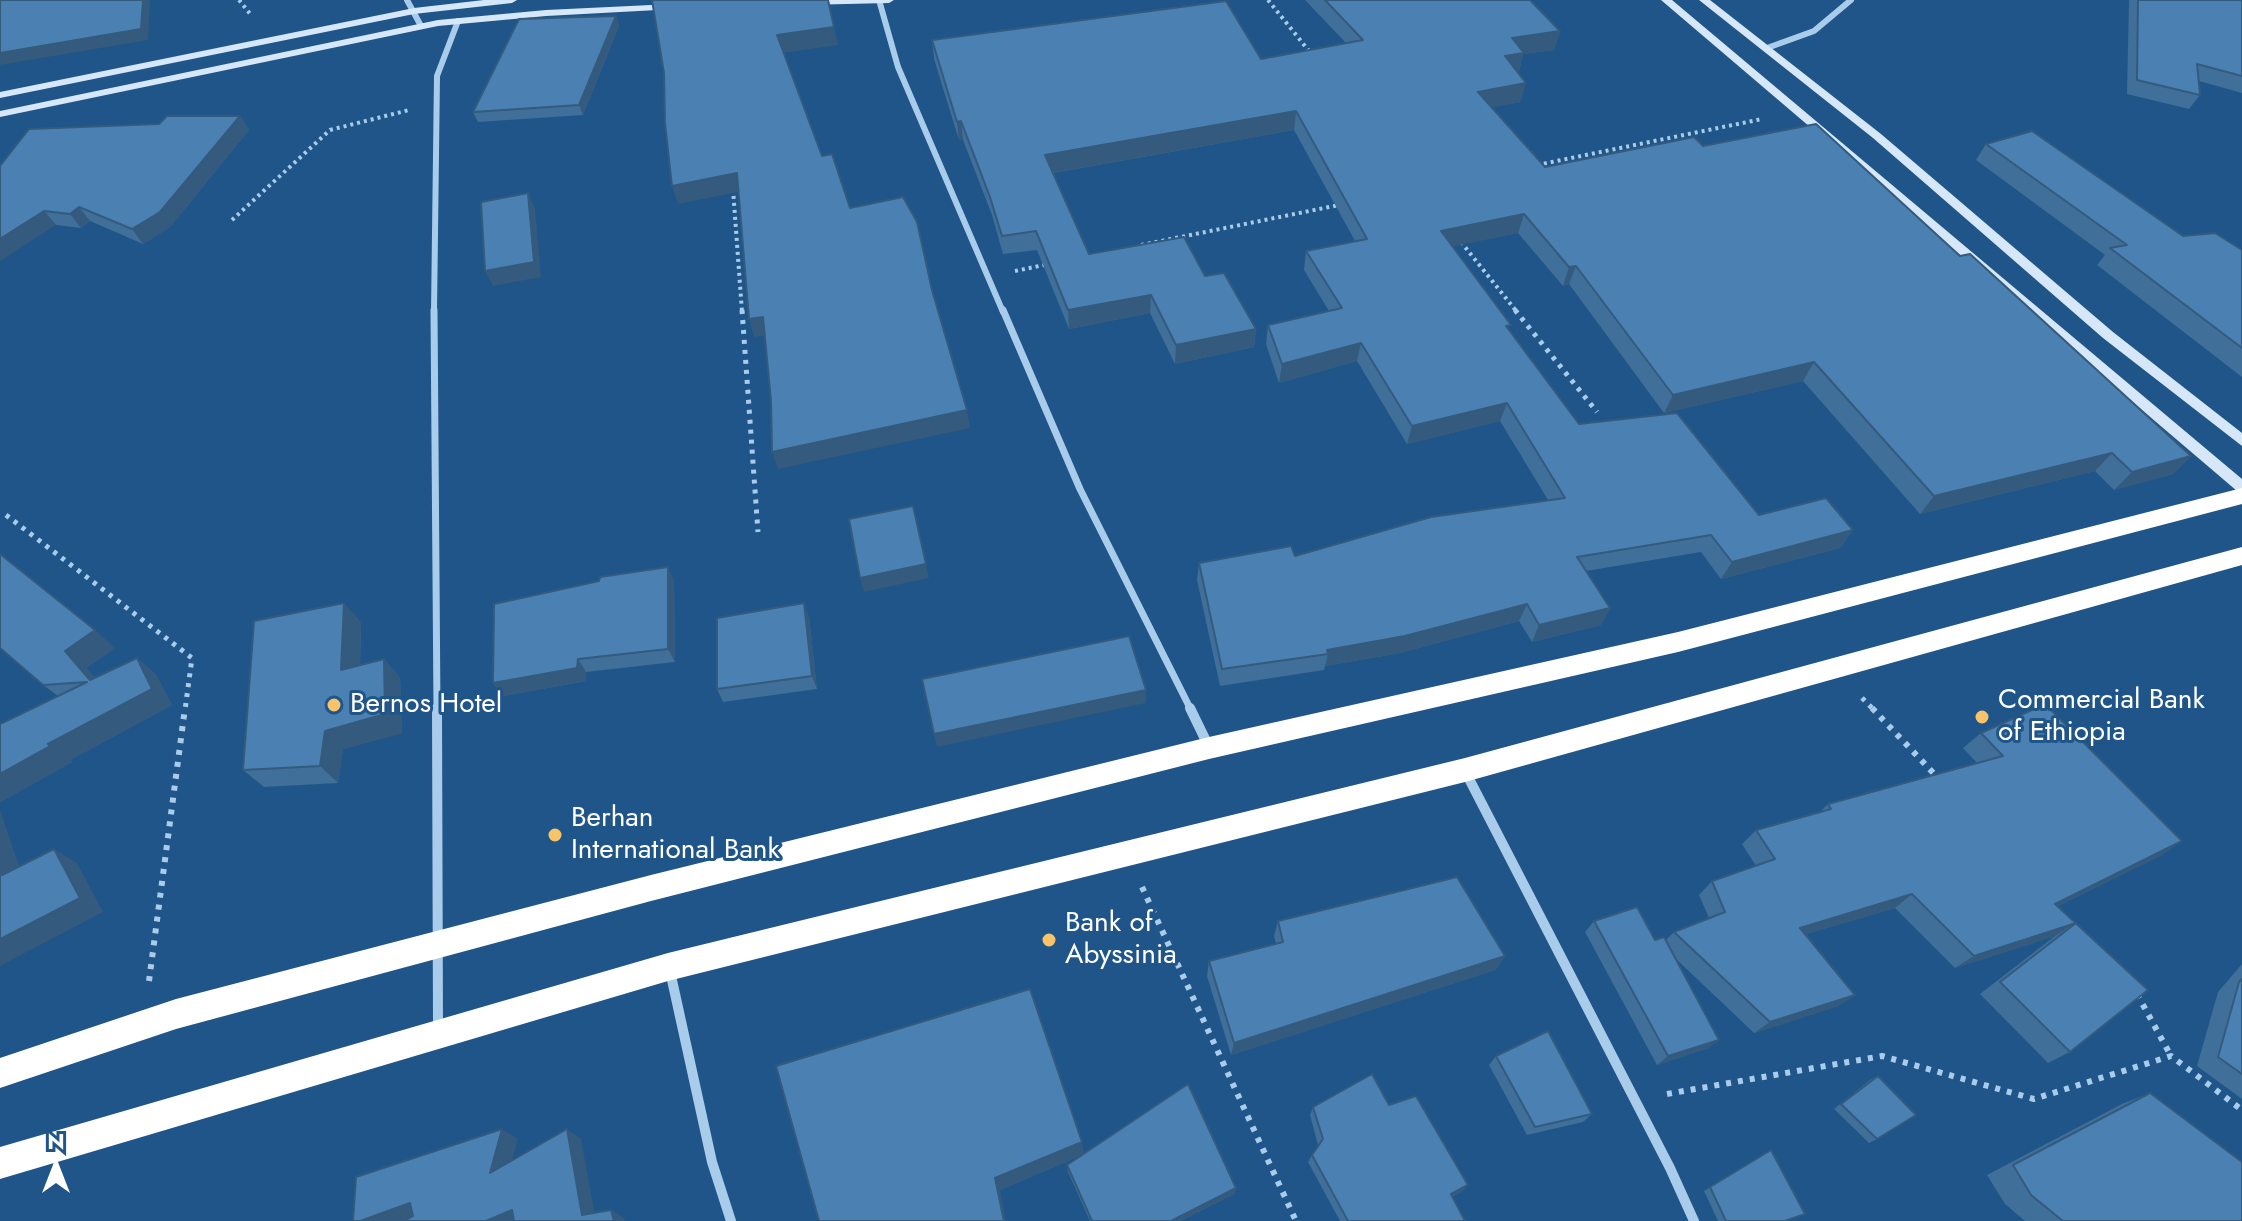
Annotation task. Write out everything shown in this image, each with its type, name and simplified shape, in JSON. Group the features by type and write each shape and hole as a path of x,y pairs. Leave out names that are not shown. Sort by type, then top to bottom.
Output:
{"highway":[{"path":"0,1073 144,1026 651,888 1209,748 1678,642 2242,496"},
{"path":"0,1163 668,967 1465,770 2242,556"}],"street":[{"path":"407,0 421,26"},
{"path":"0,95 414,11 512,0"},
{"path":"879,0 898,67 1080,489 1209,748"},
{"path":"791,3 889,0"},
{"path":"1666,0 2242,487"},
{"path":"1704,0 1877,136 2108,335 2242,441"},
{"path":"1767,48 1814,31 1851,0"},
{"path":"0,114 421,26 686,6"},
{"path":"438,1034 440,944 433,354 437,76 458,21"},
{"path":"1465,770 1694,1221"},
{"path":"668,967 712,1162 731,1221"}],"path":[{"path":"1268,0 1315,59"},
{"path":"232,220 330,130 437,103"},
{"path":"1525,167 1798,111"},
{"path":"733,189 758,532"},
{"path":"1141,245 1342,204"},
{"path":"1458,238 1597,412"},
{"path":"987,276 1064,261"},
{"path":"6,515 192,658 144,1026"},
{"path":"1834,668 1941,782"},
{"path":"1126,854 1296,1221"},
{"path":"2133,986 2171,1056 2242,1110"},
{"path":"1634,1100 1882,1056 2034,1099 2171,1056"}],"building":[{"path":"0,0 143,0 141,29 0,53"},
{"path":"652,0 828,0 834,27 777,35 822,156 832,154 850,208 903,197 917,222 932,290 967,410 772,452 763,317 749,319 737,173 672,186 665,123 664,73"},
{"path":"1325,0 1530,0 1560,31 1512,38 1524,53 1505,56 1526,83 1478,92 1545,167 1694,137 1703,146 1816,124 1960,256 1970,254 2191,456 2132,472 2112,453 1934,496 1814,362 1673,395 1576,266 1569,267 1524,214 1441,231 1579,424 1677,413 1759,515 1826,498 1853,530 1732,562 1711,535 1577,557 1610,608 1539,625 1527,604 1405,636 1327,650 1328,654 1222,669 1199,563 1291,546 1295,556 1431,517 1565,498 1507,403 1412,426 1361,343 1282,364 1268,325 1342,308 1306,251 1367,239 1296,111 1045,155 1089,254 1184,237 1205,276 1224,273 1256,329 1176,345 1151,295 1068,310 1036,231 1002,236 961,121 957,122 932,40 1226,1 1261,59 1363,40"},
{"path":"2138,0 2242,0 2242,76 2197,64 2200,95 2137,80"},
{"path":"616,16 579,105 473,112 519,19"},
{"path":"167,116 240,116 160,212 132,229 79,207 70,214 44,211 0,239 0,166 29,129 159,124"},
{"path":"2032,131 2183,236 2215,233 2242,250 2242,348 2110,248 2127,245 1986,144"},
{"path":"528,193 534,262 485,271 481,202"},
{"path":"913,506 926,564 860,578 849,519"},
{"path":"0,554 95,630 65,651 90,680 137,658 152,689 48,744 50,746 0,774 0,724 87,682 43,685 0,648"},
{"path":"668,567 668,649 578,659 577,668 493,683 494,604 599,581 600,577"},
{"name":"Bernos Hotel","path":"344,603 341,670 384,659 385,714 325,731 320,766 243,770 254,621"},
{"path":"804,603 812,676 717,689 717,618"},
{"path":"1129,636 1146,690 934,734 922,679"},
{"path":"2045,704 2182,841 2055,904 2076,923 1974,956 1912,894 1800,928 1855,995 1770,1022 1674,932 1725,912 1712,881 1775,859 1756,830 1831,809 1828,804 2003,756 1981,733"},
{"path":"54,849 80,898 0,939 0,868 2,875"},
{"path":"1457,877 1505,956 1234,1043 1209,961 1283,942 1278,921"},
{"path":"1637,907 1655,940 1664,937 1719,1040 1668,1056 1594,921"},
{"path":"2076,923 2148,990 2070,1052 2000,982"},
{"path":"2242,979 2242,1074 2218,1057"},
{"path":"1030,989 1082,1142 995,1178 1004,1221 819,1221 776,1066"},
{"path":"1548,1031 1592,1114 1535,1127 1496,1056"},
{"path":"1372,1074 1389,1105 1416,1096 1468,1185 1451,1194 1465,1221 1348,1221 1312,1155 1323,1139 1313,1107"},
{"path":"1878,1076 1916,1115 1877,1139 1841,1104"},
{"path":"1188,1084 1236,1188 1171,1221 1092,1221 1067,1165"},
{"path":"2150,1093 2242,1162 2242,1221 2063,1221 2031,1195 2013,1165"},
{"path":"502,1129 490,1173 567,1129 582,1215 611,1210 614,1221 514,1221 512,1210 486,1221 404,1221 413,1216 410,1203 353,1221 356,1177"},
{"path":"1771,1150 1805,1214 1785,1221 1726,1221 1710,1187"}],"place":[{"name":"Bernos Hotel","path":"334,705"},
{"name":"Commercial Bank of Ethiopia","path":"1982,717"},
{"name":"Berhan International Bank","path":"555,835"},
{"name":"Bank of Abyssinia","path":"1049,940"}]}
